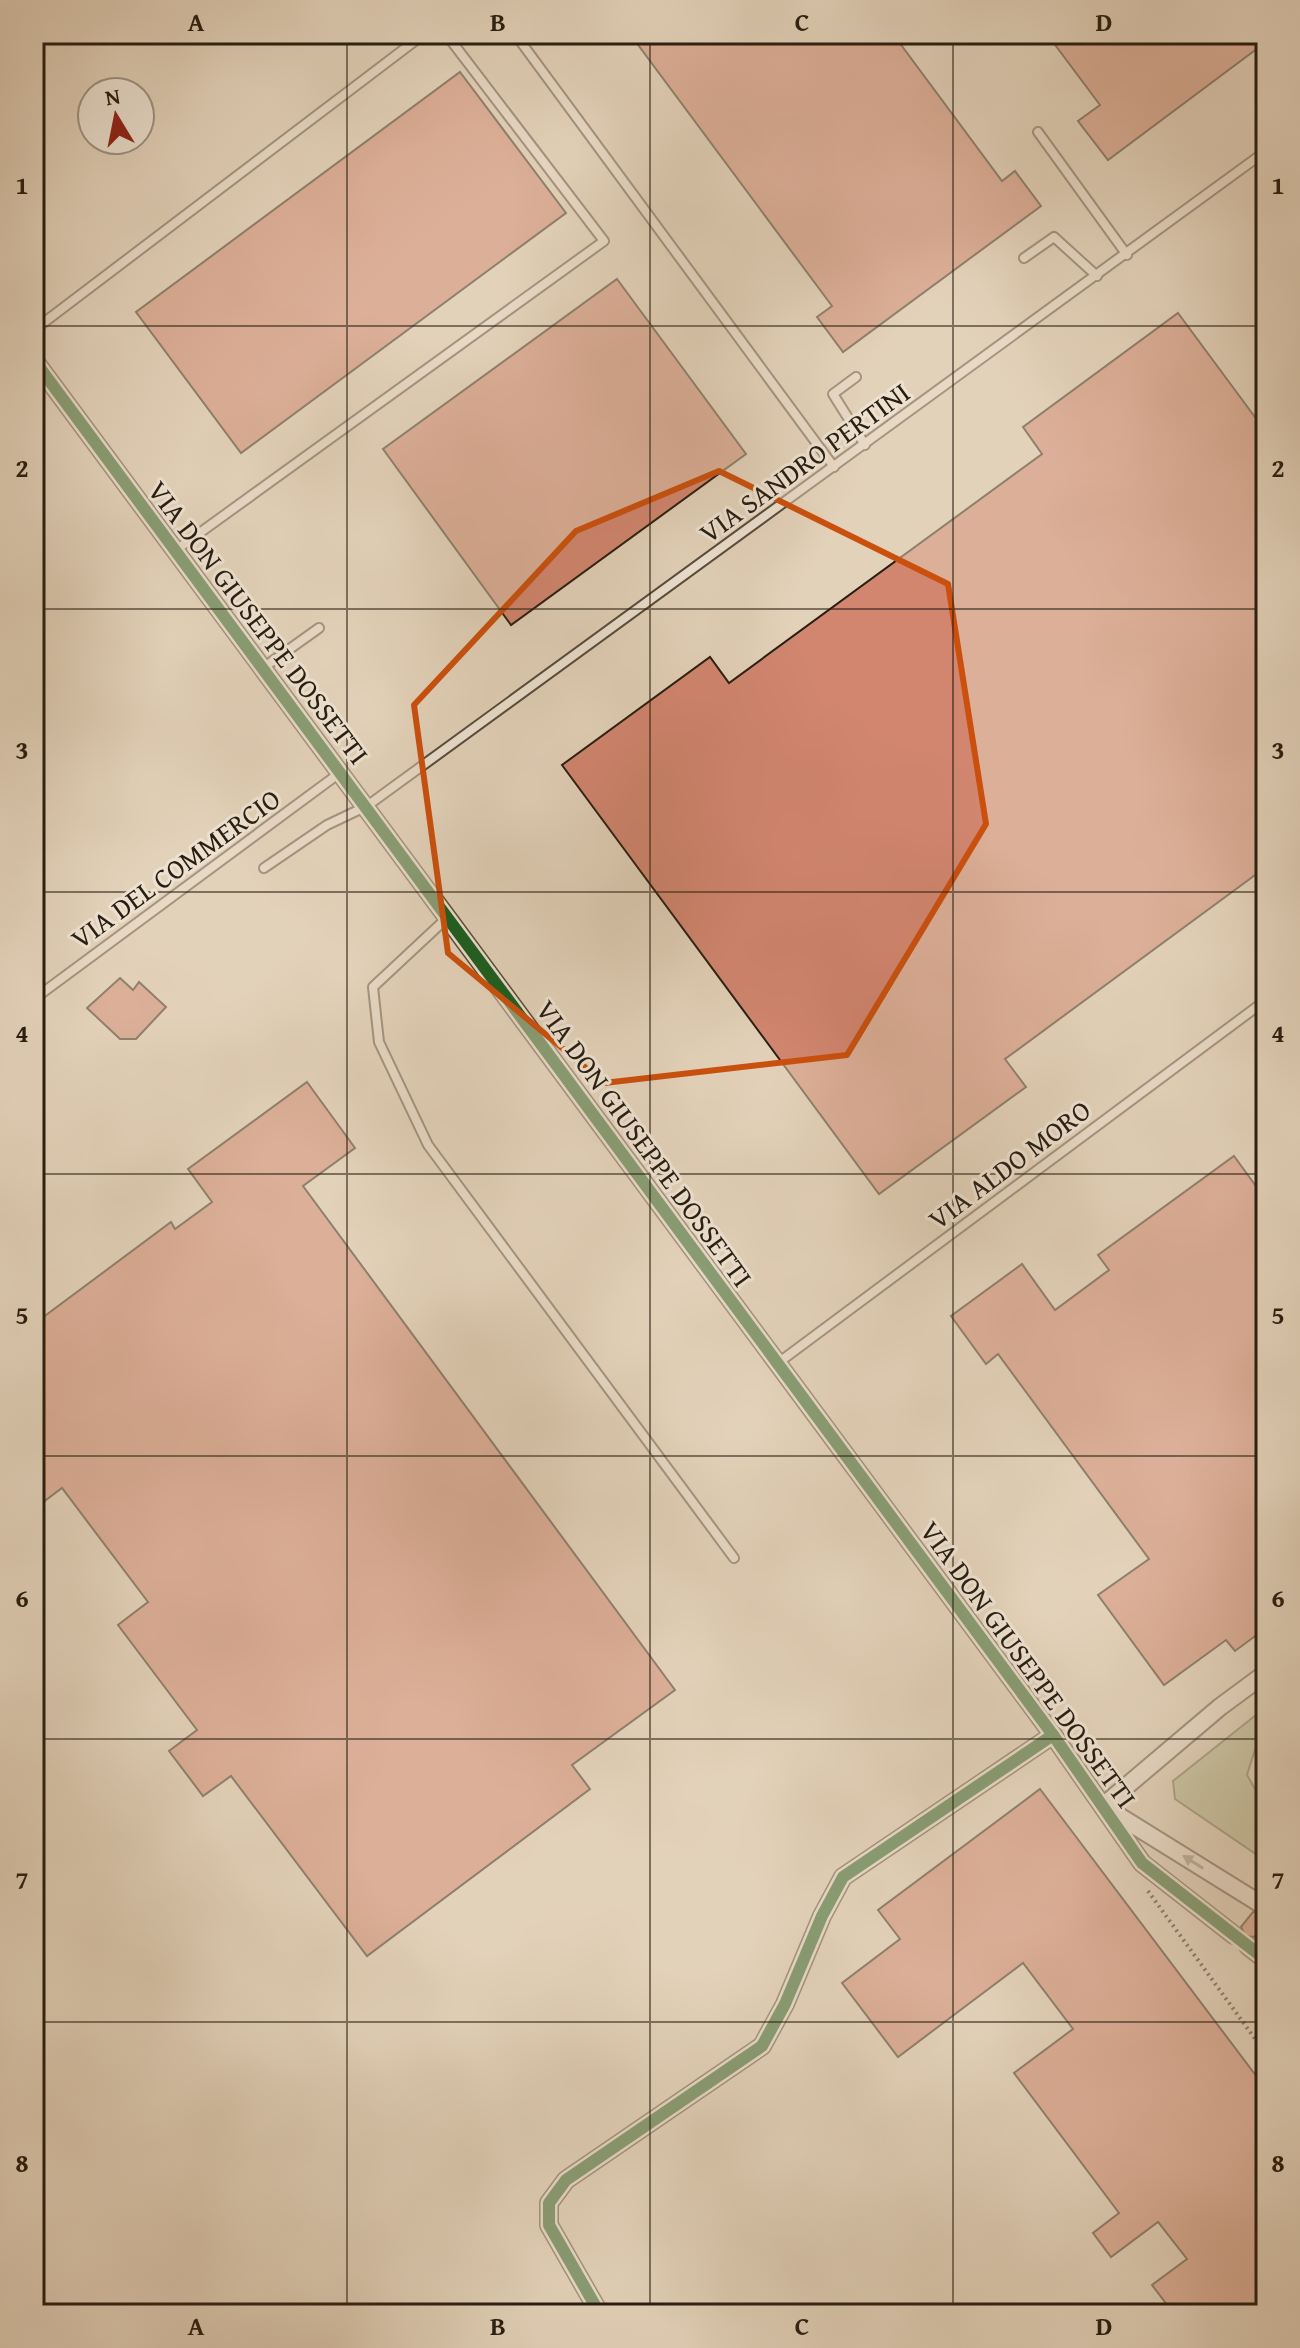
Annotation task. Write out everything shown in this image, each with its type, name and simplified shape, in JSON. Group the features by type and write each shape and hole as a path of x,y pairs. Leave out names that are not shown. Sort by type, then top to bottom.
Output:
{"street":[{"name":"VIA DON GIUSEPPE DOSSETTI","path":"34,360 1053,1735 1142,1863 1234,1935"},
{"path":"1103,1806 1266,1673"},
{"path":"600,2314 549,2225 549,2203 566,2180 762,2046 785,2004 822,1916 843,1877 1053,1735"},
{"name":"VIA DON GIUSEPPE DOSSETTI","path":"1103,1806 1259,1903"},
{"path":"1248,1946 1266,1960"}],"lane":[{"path":"34,330 424,34"},
{"path":"176,550 604,241 446,34"},
{"path":"515,34 834,467"},
{"path":"1038,132 1127,255"},
{"name":"VIA SANDRO PERTINI","path":"264,868 327,825 367,806 1266,151"},
{"path":"1024,258 1054,237 1097,276"},
{"path":"856,377 833,394 865,445"},
{"path":"263,668 319,628"},
{"name":"VIA DEL COMMERCIO","path":"34,999 341,772"},
{"path":"448,917 373,987 379,1042 428,1145 734,1558"},
{"name":"VIA ALDO MORO","path":"778,1363 1266,1000"}],"path":[{"path":"1143,1884 1266,2054"}],"highlighted area":[{"path":"719,471 948,584 986,824 847,1055 604,1083 448,953 414,705 576,531"}],"green space":[{"path":"1266,1707 1266,1730 1258,1740 1247,1775 1266,1808 1266,1861 1175,1799 1173,1781"}],"building":[{"path":"630,34 893,34 1002,181 1015,171 1041,206 843,352 817,317 832,306"},
{"path":"1047,34 1266,34 1266,42 1108,160 1078,121 1100,105"},
{"path":"460,72 566,213 241,453 136,312"},
{"path":"617,279 746,454 511,625 383,449"},
{"path":"1178,313 1266,432 1266,867 1005,1059 1026,1087 879,1194 562,765 710,657 729,683 1042,454 1023,427"},
{"path":"120,978 133,990 139,982 166,1007 136,1039 120,1039 87,1008"},
{"path":"307,1082 355,1148 303,1186 675,1690 572,1765 590,1789 367,1956 231,1776 203,1796 169,1751 197,1730 118,1625 148,1602 62,1488 34,1509 34,1324 171,1222 175,1229 212,1202 188,1169"},
{"path":"1234,1156 1266,1200 1266,1628 1235,1651 1226,1640 1164,1685 1098,1595 1149,1559 998,1354 986,1364 951,1316 1022,1264 1055,1310 1109,1270 1098,1255"},
{"path":"1040,1789 1266,2089 1266,2314 1174,2314 1152,2285 1187,2259 1158,2222 1111,2257 1093,2233 1119,2213 1014,2073 1073,2029 1023,1963 898,2057 842,1983 900,1939 878,1910"},
{"path":"1266,1911 1266,1922 1254,1937 1245,1936 1241,1927 1253,1912"}],"cycle path":[{"path":"34,360 1053,1735 1142,1863 1266,1960"},
{"path":"600,2314 549,2225 549,2203 566,2180 762,2046 785,2004 822,1916 843,1877 1053,1735"}]}
